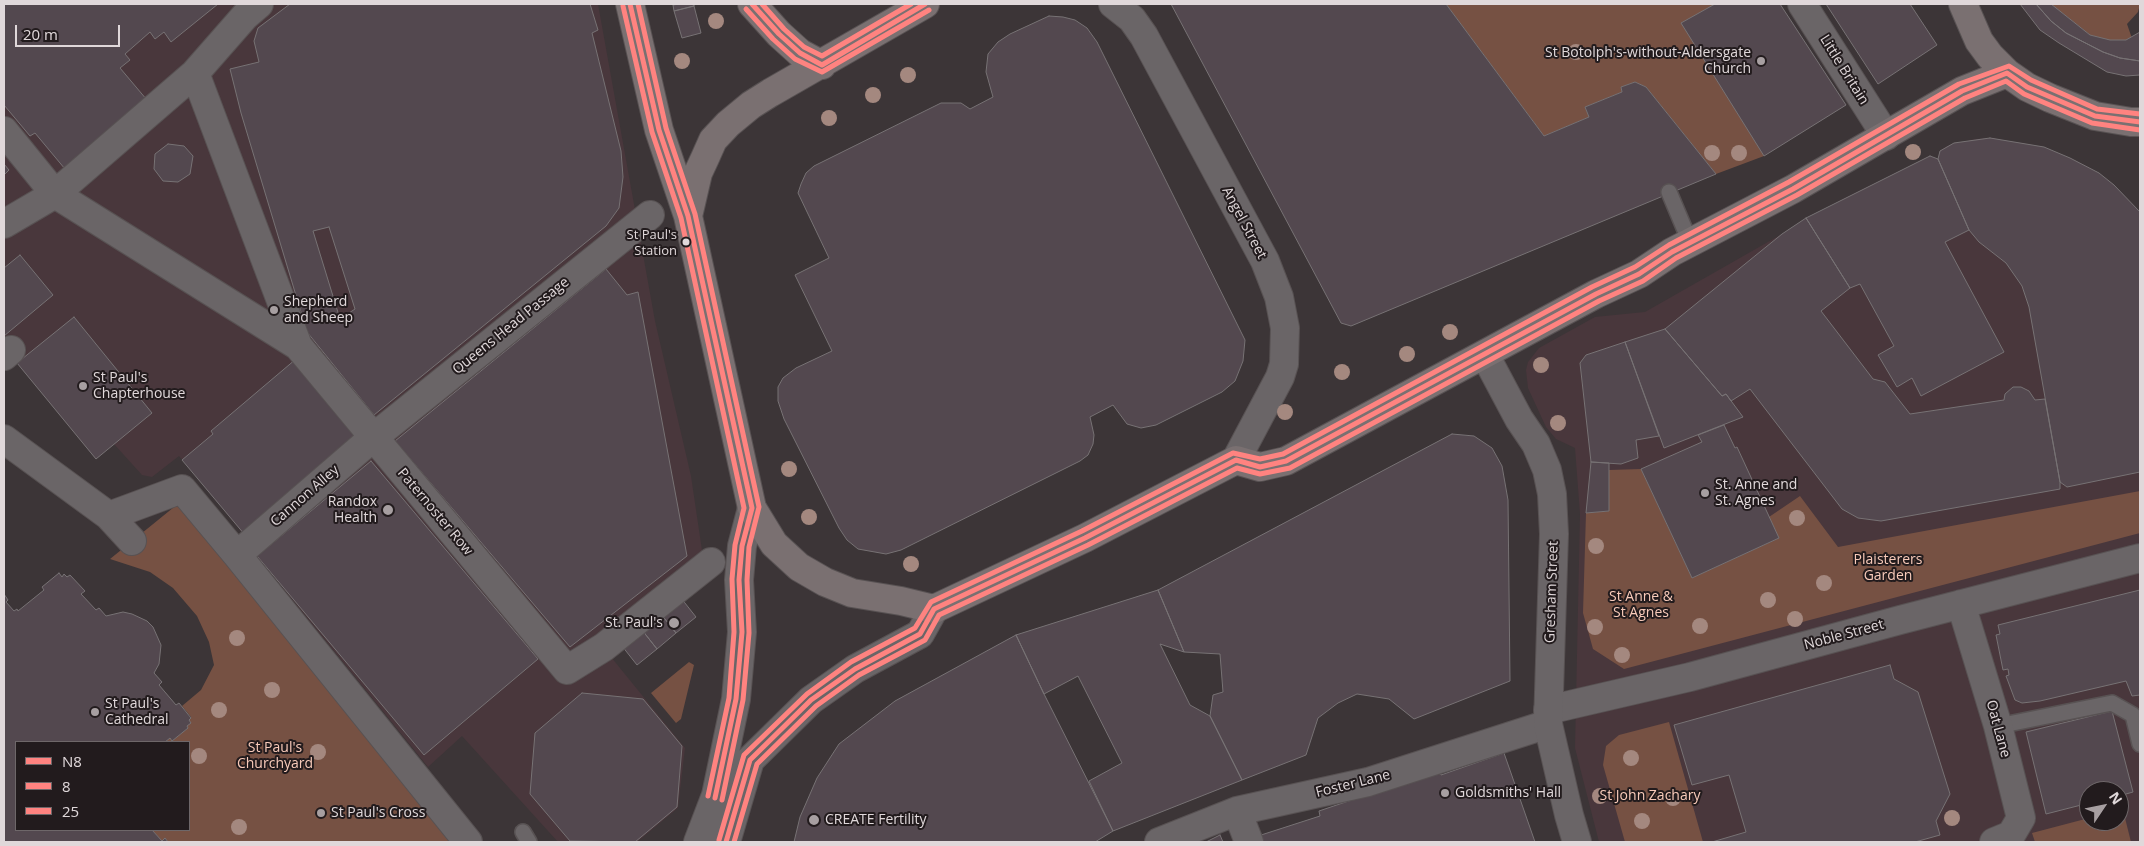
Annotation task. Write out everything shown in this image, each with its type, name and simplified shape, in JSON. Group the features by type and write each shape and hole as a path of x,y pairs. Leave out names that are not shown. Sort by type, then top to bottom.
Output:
{"main road":[{"path":"630,4 659,130 688,216 752,508 774,544 799,567 825,582 852,593 934,609 1086,538 1236,460 1260,467 1286,461 1596,294 1639,274 1690,242 1793,189 1962,91 2007,73"},
{"path":"752,4 779,34 800,53 822,64"},
{"path":"688,216 698,173 713,140 728,124 751,105 925,4"},
{"path":"1963,4 1979,41 2007,73 2027,87 2071,107 2095,116 2137,127"}],"street":[{"name":"Angel Street","path":"1113,4 1132,19 1144,36 1265,261 1279,297 1285,328 1284,364 1280,377 1236,460"},
{"name":"Little Britain","path":"1802,4 1886,136"},
{"path":"4,224 55,194 195,73 252,10"},
{"path":"195,73 301,350"},
{"path":"4,131 55,194 301,350"},
{"name":"Queens Head Passage","path":"373,438 650,215"},
{"name":"Paternoster Row","path":"301,350 567,670 604,647 711,562"},
{"name":"Gresham Street","path":"1485,354 1519,419 1536,444 1547,470 1552,494 1554,534 1548,717 1569,815 1578,842"},
{"name":"Cannon Alley","path":"237,555 373,438"},
{"path":"4,439 109,516 132,541"},
{"path":"109,516 182,489 468,842"},
{"path":"698,842 716,795 736,699 742,632 739,580 742,546 752,508"},
{"name":"Noble Street","path":"1548,717 1961,604 2140,558"},
{"name":"Oat Lane","path":"1961,604 1998,726 2021,818 2011,835 1994,842"},
{"path":"726,842 750,760 811,700 864,664 920,634 934,609"},
{"name":"Foster Lane","path":"1159,842 1237,811 1368,782 1548,717"},
{"path":"1237,811 1249,842"}],"lane":[{"path":"1670,192 1690,242"},
{"path":"1998,726 2112,703 2133,715 2140,744"}],"shaded area":[{"path":"4,4 598,4 655,321 691,476 703,557 598,641 685,748 678,808 637,842 558,842 462,736 428,767 257,556 260,554 179,456 152,477 142,475 114,444 96,459 17,363 4,340"},
{"path":"1990,138 2044,147 2099,173 2114,185 2140,212 2140,842 1599,842 1575,748 1580,514 1575,448 1556,439 1546,427 1528,388 1526,370 1528,362 1539,348 1595,317 1645,312 1782,234 1930,156 1938,159 1940,151 1947,146 1976,139"}],"green space":[{"path":"1446,4 1715,4 1764,156 1716,174 1646,87 1635,82 1621,87 1622,92 1585,107 1589,117 1544,136"},
{"path":"2051,4 2140,4 2138,12 2127,24 2135,47 2090,35"},
{"name":"St Anne & St Agnes","path":"1641,469 1692,578 1779,538 1769,517 1800,496 1838,547 2140,491 2140,533 1624,669 1593,649 1583,613 1586,513 1609,511 1609,470"},
{"name":"St Paul's Churchyard","path":"179,503 452,842 168,842 165,838 162,841 153,831 190,831 190,741 166,741 170,738 173,740 188,728 191,717 182,706 201,690 214,665 209,642 197,616 173,588 150,572 110,559"},
{"path":"689,662 694,665 681,719 676,723 651,693"},
{"name":"St John Zachary","path":"1669,722 1703,842 1625,842 1603,765 1606,746 1619,735"},
{"path":"2079,821 2079,831 2128,831 2131,842 2035,842 2032,833"}],"building":[{"path":"4,4 218,4 171,42 164,32 155,39 150,32 125,54 130,60 120,68 147,100 65,169 35,133 30,136 4,105"},
{"path":"290,4 590,4 598,30 592,33 621,151 623,177 619,208 606,226 374,415 307,332 241,113 230,69 259,62 254,41 258,28","holes":["329,227 355,309 340,319 313,231"]},
{"path":"694,4 694,6 674,11 673,5"},
{"path":"1171,4 1446,4 1544,136 1589,117 1585,107 1622,92 1621,87 1635,82 1646,87 1716,174 1351,326 1341,323"},
{"name":"St Botolph's-without-Aldersgate Church","path":"1715,4 1780,4 1846,105 1764,156 1681,23"},
{"path":"1826,4 1910,4 1937,45 1878,84"},
{"path":"2020,4 2036,4 2051,21 2066,33 2103,52 2120,58 2140,61 2140,75 2126,76 2107,72 2040,30"},
{"path":"2036,4 2051,4 2090,35 2110,40 2126,40 2140,32 2140,61 2120,58 2103,52 2066,33 2051,21"},
{"path":"694,6 701,33 682,38 674,11"},
{"path":"1049,16 1075,20 1087,28 1097,42 1245,340 1243,361 1235,381 1222,392 1156,425 1141,428 1127,424 1113,405 1090,417 1094,435 1093,444 1088,455 1080,461 901,550 886,554 858,549 847,540 839,528 784,419 778,401 778,387 783,378 796,368 832,351 795,275 829,258 798,193 801,184 806,173 814,166 941,103 961,103 970,109 993,97 986,72 988,54 998,42 1010,34"},
{"path":"1990,138 2044,147 2070,158 2099,173 2114,185 2140,212 2140,472 2067,487 2060,482 2029,307 2022,286 2006,263 1979,242 1969,230 1938,159 1940,151 1954,143"},
{"path":"168,144 184,146 193,156 190,174 178,182 163,181 154,169 155,154"},
{"path":"1930,156 1938,159 1969,230 1945,242 2004,352 1921,396 1912,378 1897,387 1878,355 1894,346 1860,284 1850,288 1806,218"},
{"path":"4,164 9,170 4,175"},
{"path":"1806,218 1850,288 1821,311 1873,379 1885,382 1910,414 2004,400 2005,394 2013,387 2021,387 2029,391 2035,400 2045,399 2060,489 1881,521 1858,518 1842,509 1750,389 1731,401 1726,394 1722,396 1665,329 1782,234"},
{"path":"20,255 53,295 4,336 4,268"},
{"path":"606,269 627,295 638,292 687,556 570,647 395,441"},
{"name":"St Paul's Chapterhouse","path":"74,317 152,413 96,459 17,363"},
{"path":"1665,329 1722,396 1726,394 1743,417 1664,448 1625,342"},
{"path":"1625,342 1659,436 1636,440 1638,458 1621,464 1591,462 1580,363 1586,355"},
{"path":"296,359 363,440 245,535 182,460 213,434 211,431"},
{"name":"St. Anne and St. Agnes","path":"1724,425 1735,448 1737,447 1779,538 1692,578 1641,469 1702,442 1698,435"},
{"path":"1452,434 1474,436 1492,448 1502,466 1508,500 1510,681 1414,719 1389,699 1357,694 1338,703 1318,718 1306,755 1242,780 1210,716 1213,695 1223,692 1220,654 1184,652 1158,590"},
{"path":"371,461 538,659 424,755 257,556"},
{"path":"1591,462 1609,463 1609,511 1586,513"},
{"name":"St Paul's Cathedral","path":"59,573 62,577 64,574 67,577 70,575 85,591 81,594 96,610 99,608 106,616 123,612 147,621 153,627 161,645 159,664 154,673 162,682 159,685 176,705 179,703 191,718 189,720 191,723 187,726 188,728 172,741 170,738 166,741 15,741 15,831 153,831 162,841 165,838 168,842 4,842 4,594 8,600 6,602 14,611 17,609 18,611 44,590 42,587"},
{"path":"1158,590 1184,652 1160,644 1190,705 1210,716 1242,780 1113,831 1089,781 1122,763 1078,676 1044,694 1016,635"},
{"path":"2140,590 2140,695 2132,696 2126,681 2040,701 2022,703 2015,700 2006,676 2009,675 2008,669 2003,670 1996,635 2000,634 1998,625"},
{"path":"681,598 696,617 676,633 661,614"},
{"path":"661,614 676,633 657,649 642,630"},
{"path":"642,630 657,649 637,665 622,646"},
{"path":"1016,635 1113,831 1095,842 794,842 800,817 817,778 839,744 895,701"},
{"path":"1890,665 1894,679 1918,692 1950,794 1936,821 1940,835 1915,842 1712,842 1746,832 1729,775 1692,785 1674,725"},
{"path":"582,693 643,699 682,746 677,807 635,842 570,841 530,794 535,733"},
{"path":"2112,711 2133,792 2129,793 2129,781 2079,781 2079,806 2046,814 2026,732"},
{"name":"Goldsmiths' Hall","path":"1504,753 1535,842 1260,842 1258,836 1320,816 1319,811 1440,770 1441,775"},
{"path":"1220,835 1223,842 1206,842"}],"transit line":[{"name":"N8","path":"630,4 659,130 688,216 752,508 742,546 739,580 742,632 736,699 715,798"},
{"name":"25","path":"638,4 666,128 695,214 759,507 749,547 747,580 749,633 743,700 722,800"},
{"name":"N8","path":"752,4 779,34 800,53 822,65 925,4"},
{"name":"25","path":"762,4 784,29 804,47 822,56 911,4"},
{"name":"8","path":"623,6 652,132 681,218 744,508 735,545 732,579 734,632 729,698 708,796"},
{"name":"8","path":"746,9 773,39 795,59 822,72 929,10"},
{"name":"25","path":"719,840 744,755 807,694 851,662 915,628 931,602 1082,531 1233,453 1260,459 1283,454 1592,287 1635,267 1669,245 1789,182 1959,84 2009,66 2031,80 2097,109 2140,114"},
{"name":"N8","path":"726,842 750,760 811,700 855,669 920,634 934,609 1085,538 1236,460 1260,467 1286,461 1596,294 1639,274 1672,252 1793,189 1962,91 2007,73 2027,87 2095,116 2140,122"},
{"name":"8","path":"734,842 757,764 816,706 859,675 925,640 939,615 1088,545 1237,468 1260,474 1290,468 1599,301 1643,281 1676,258 1797,195 1965,98 2006,81 2024,94 2092,123 2140,130"}],"place":[{"name":"St Botolph's-without-Aldersgate Church","path":"1761,61"},
{"name":"St Paul's Station","path":"686,242"},
{"name":"Shepherd and Sheep","path":"274,310"},
{"name":"St Paul's Chapterhouse","path":"83,386"},
{"name":"St. Anne and St. Agnes","path":"1705,493"},
{"name":"Randox Health","path":"388,510"},
{"name":"St. Paul's","path":"674,623"},
{"name":"St Paul's Cathedral","path":"95,712"},
{"name":"Goldsmiths' Hall","path":"1445,793"},
{"name":"St Paul's Cross","path":"321,813"},
{"name":"CREATE Fertility","path":"814,820"}],"park label":[{"name":"Plaisterers Garden","path":"1888,568"}]}
